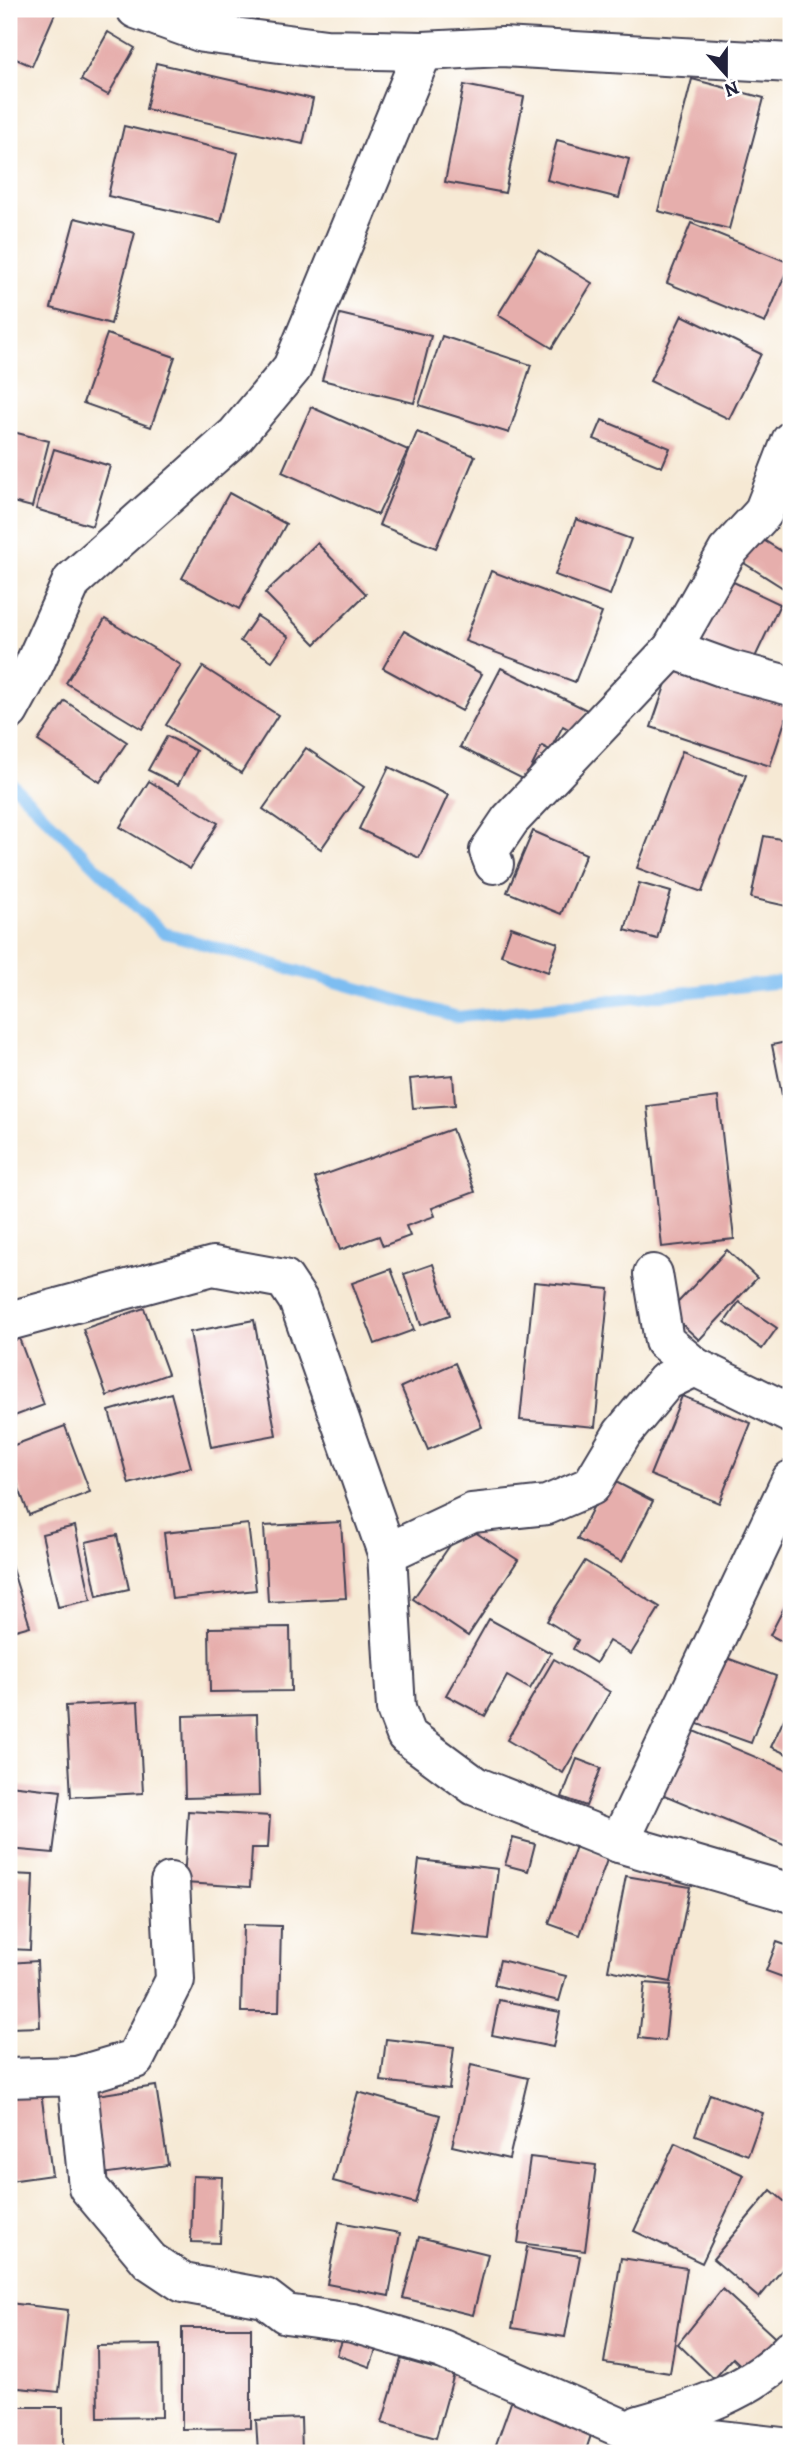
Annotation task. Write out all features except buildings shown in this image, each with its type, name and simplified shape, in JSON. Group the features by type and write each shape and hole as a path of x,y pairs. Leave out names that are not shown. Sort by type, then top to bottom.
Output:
{"street":[{"path":"136,9 203,33 326,49 423,51 502,47 791,63"},
{"path":"9,711 33,667 72,581 236,435 292,368 423,51"},
{"path":"495,864 489,851 510,820 672,649 727,552 763,513 791,441"},
{"path":"672,649 730,670 791,686"},
{"path":"9,1321 213,1266 284,1279 298,1300 387,1553 396,1709 406,1735 475,1786 619,1843 791,1893"},
{"path":"653,1274 664,1341 695,1367 791,1414"},
{"path":"387,1553 472,1513 547,1505 591,1486 622,1434 666,1381 695,1367"},
{"path":"619,1843 791,1480"},
{"path":"9,2078 77,2076 135,2059 175,1980 170,1882"},
{"path":"77,2076 88,2187 150,2261 183,2283 265,2298 286,2314 353,2323 442,2349 624,2429 791,2448"},
{"path":"624,2429 679,2414 732,2391 779,2362 791,2349"}],"waterway":[{"path":"9,781 162,932 458,1017 791,981"}]}
